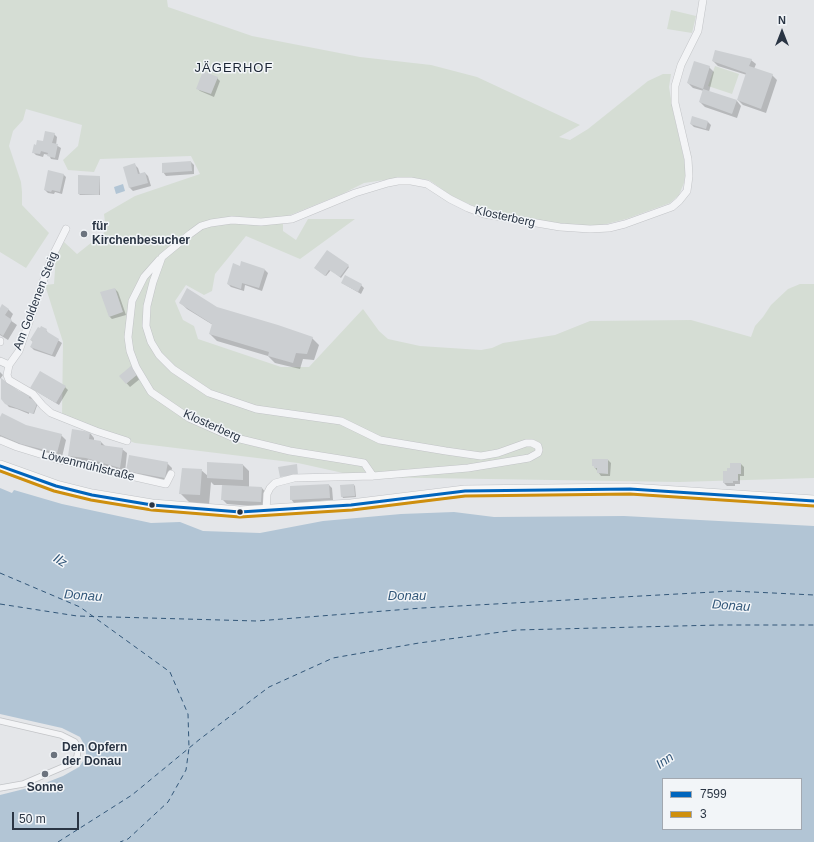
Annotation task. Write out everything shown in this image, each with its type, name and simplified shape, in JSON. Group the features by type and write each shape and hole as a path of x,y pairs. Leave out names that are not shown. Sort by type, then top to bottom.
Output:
{"main road":[{"path":"0,466 56,486 92,494 152,505 240,512 352,505 465,491 630,489 814,501"}],"street":[{"name":"Klosterberg","path":"373,476 364,463 340,458 290,452 232,437 189,418 151,392 136,367 130,351 128,337 132,301 144,277 162,257 190,234 201,226 211,222 232,220 262,222 292,219 355,193 388,183 412,181 427,184 468,208 484,214 536,224 590,229 614,227 647,217 672,207 687,191 689,176 688,159 675,104 675,86 681,65 698,31 703,0"},
{"name":"Am Goldenen Steig","path":"66,229 50,259 19,351 8,364 7,375 9,380 33,394 51,413 96,431 127,441"},
{"path":"162,257 153,282 147,306 146,326 151,342 159,355 172,368 209,394 256,409 341,421 380,440 432,449 481,456 498,453 526,443 536,444 539,450 538,453 530,458 485,466 373,476 294,478 275,483 270,488 267,494 266,511"},
{"path":"0,362 8,364"},
{"name":"Löwenmühlstraße","path":"0,440 56,459 166,484 171,474"},
{"path":"0,721 61,735 75,742 78,748 77,757 70,764 23,784 0,788"}],"shaded area":[{"path":"0,0 167,0 168,7 252,36 360,57 431,65 477,77 580,125 559,137 570,140 588,129 648,81 663,74 671,74 669,87 686,168 684,183 679,195 670,203 626,219 595,227 520,218 487,211 456,199 429,180 414,178 391,179 364,183 342,194 283,218 283,231 296,240 308,219 355,219 300,259 246,236 215,274 212,291 204,295 186,285 175,301 183,320 194,326 198,339 281,367 309,367 363,309 379,331 388,339 420,346 481,350 492,348 503,343 555,335 590,321 691,320 751,337 755,326 771,305 788,289 800,284 814,284 814,478 679,482 361,477 298,463 135,443 62,417 63,342 45,285 54,284 56,256 64,242 77,254 106,231 104,214 135,196 200,174 191,156 100,159 94,172 68,170 63,160 78,146 82,125 26,109 23,120 13,131 9,146 21,182 22,205 49,233 26,268 0,252"},
{"path":"671,10 696,16 692,33 667,29"},
{"path":"715,66 739,74 732,94 708,86"}],"water":[{"path":"123,184 125,191 116,194 114,187"},
{"path":"0,488 12,493 14,490 62,504 151,523 180,522 203,531 260,533 323,521 401,514 454,512 494,517 624,516 814,526 814,842 0,842 0,795 40,785 63,776 79,767 86,757 86,748 80,737 62,728 0,714"}],"building":[{"path":"715,50 752,59 749,66 773,74 761,109 737,100 746,73 712,61"},
{"path":"694,61 710,66 703,89 687,83"},
{"path":"203,71 218,77 211,94 196,89"},
{"path":"703,89 737,100 732,114 699,102"},
{"path":"692,116 708,121 706,129 690,124"},
{"path":"45,131 55,133 52,143 58,144 55,158 47,156 48,153 41,151 40,154 32,153 34,144 36,145 37,140 43,141"},
{"path":"191,161 192,171 162,173 162,163"},
{"path":"135,163 138,174 145,172 148,183 129,188 123,167"},
{"path":"48,170 64,174 60,192 44,190"},
{"path":"78,175 100,176 99,195 78,194"},
{"path":"327,250 349,265 340,277 329,270 325,276 314,268"},
{"path":"241,261 265,269 259,288 242,283 241,289 227,284 233,263 240,266"},
{"path":"345,275 362,284 358,292 341,283"},
{"path":"115,288 123,312 109,317 100,292"},
{"path":"187,288 217,307 313,337 307,354 296,353 293,363 268,356 269,352 209,334 212,324 179,303"},
{"path":"2,304 9,309 5,315 12,320 3,336 0,334 0,308"},
{"path":"41,326 59,339 52,355 30,347 33,341 30,340 38,327 40,328"},
{"path":"131,366 138,374 126,384 119,376"},
{"path":"40,371 66,386 56,403 30,388"},
{"path":"1,378 19,391 30,395 29,398 38,401 33,414 5,404 1,399"},
{"path":"2,413 26,425 62,434 57,453 21,444 0,435 0,417"},
{"path":"72,429 90,432 89,439 101,441 101,445 123,448 120,468 86,458 68,456"},
{"path":"129,455 168,462 165,478 126,471"},
{"path":"592,459 608,459 608,474 597,473 597,468 592,466"},
{"path":"207,462 243,464 243,480 207,478"},
{"path":"730,463 741,463 741,474 738,474 738,481 733,481 733,483 723,483 723,471 727,471 727,468 730,468"},
{"path":"297,464 298,475 280,477 278,467"},
{"path":"182,468 202,469 200,495 179,494"},
{"path":"329,484 330,498 290,500 290,486"},
{"path":"354,484 355,496 341,497 340,485"},
{"path":"222,485 262,487 261,502 221,500"}],"ferry route":[{"path":"0,573 80,607 170,672 188,714 189,748 186,770 168,802 128,839 120,842"},
{"path":"0,604 77,616 257,621 422,608 732,591 814,595"},
{"path":"58,842 132,795 200,739 269,687 333,658 419,643 516,630 719,625 814,625"}],"transit line":[{"name":"7599","path":"0,466 56,486 92,495 152,505 240,512 351,505 465,491 630,489 814,501"},
{"name":"3","path":"0,471 54,491 91,500 152,510 240,517 352,510 465,496 630,494 814,506"}],"place":[{"name":"für Kirchenbesucher","path":"84,234"},
{"name":"Den Opfern der Donau","path":"54,755"},
{"name":"Sonne","path":"45,774"}],"district":[{"name":"JÄGERHOF","path":"234,68"}],"water label":[{"name":"Ilz","path":"60,561"},
{"name":"Donau","path":"83,596"},
{"name":"Donau","path":"407,596"},
{"name":"Donau","path":"731,606"},
{"name":"Inn","path":"665,761"}]}
